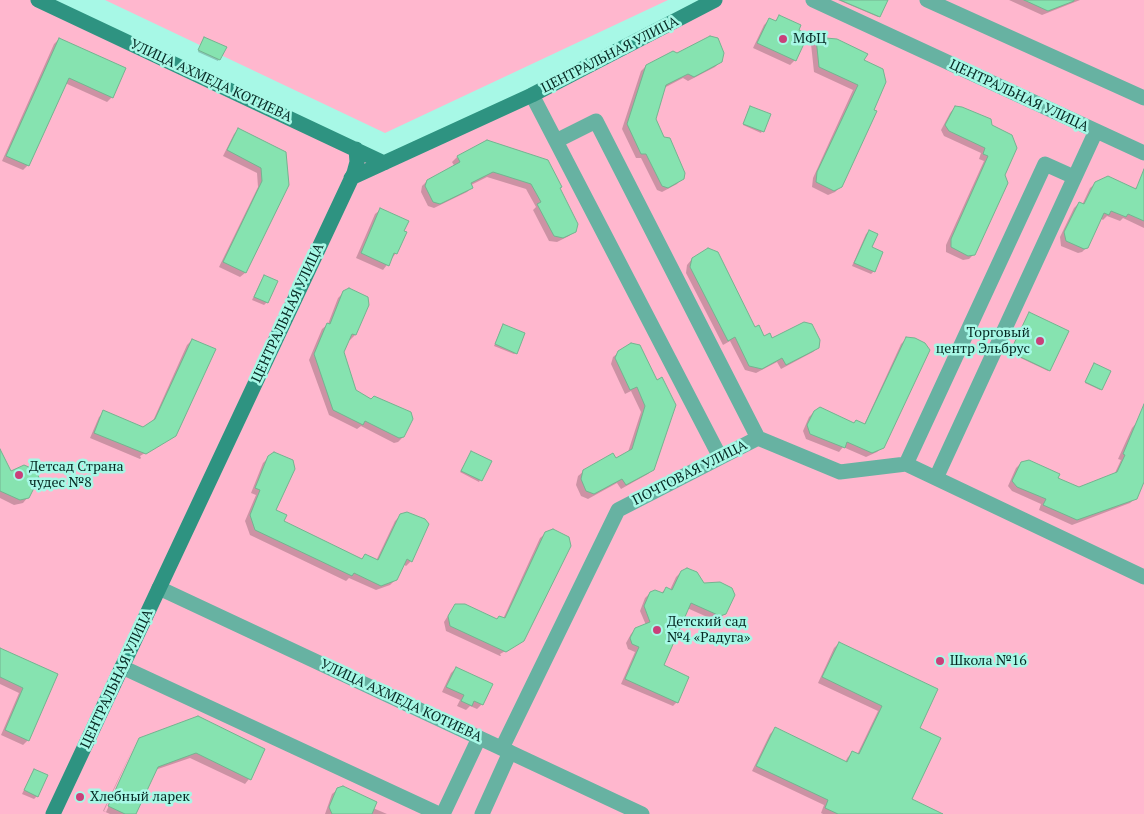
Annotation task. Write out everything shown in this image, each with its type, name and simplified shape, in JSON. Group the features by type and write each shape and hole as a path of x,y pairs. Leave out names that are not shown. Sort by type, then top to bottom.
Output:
{"street":[{"name":"УЛИЦА АХМЕДА КОТИЕВА","path":"38,0 384,163"},
{"name":"ЦЕНТРАЛЬНАЯ УЛИЦА","path":"54,814 352,178 532,95 715,0"},
{"name":"ЦЕНТРАЛЬНАЯ УЛИЦА","path":"813,0 1144,153"},
{"path":"926,0 1144,98"},
{"path":"532,95 720,457"},
{"path":"556,141 596,121 758,438"},
{"path":"936,478 1096,131"},
{"path":"352,178 357,162 356,149"},
{"path":"1074,177 1045,164 906,464 1144,577"},
{"name":"ПОЧТОВАЯ УЛИЦА","path":"482,814 506,750 618,510 758,438 840,472 906,464"},
{"name":"УЛИЦА АХМЕДА КОТИЕВА","path":"159,588 642,814"},
{"path":"122,668 441,814 479,738"}],"shaded area":[{"path":"0,0 38,0 384,163 715,0 1144,0 1144,814 0,814"},
{"path":"105,0 668,0 385,133"}],"building":[{"path":"840,0 888,0 880,17"},
{"path":"1024,0 1074,0 1074,1 1048,11"},
{"name":"МФЦ","path":"779,15 801,25 799,30 808,35 796,61 757,43 769,18 776,21"},
{"path":"710,36 718,38 724,53 722,62 694,77 688,74 666,85 656,119 664,137 670,138 685,173 684,179 668,188 662,186 646,154 641,154 627,124 646,65 673,51 677,53"},
{"path":"204,37 227,47 220,60 198,50"},
{"path":"59,38 126,68 113,98 69,78 29,166 6,156"},
{"path":"816,38 824,42 826,38 837,39 868,54 864,60 883,69 886,82 874,110 877,111 842,187 834,191 816,182 817,172 858,85 819,67"},
{"path":"750,106 771,114 764,132 743,124"},
{"path":"955,106 991,119 992,125 1012,135 1017,148 1005,175 1008,183 975,255 968,256 951,247 951,239 988,156 983,154 985,148 949,131 945,125"},
{"path":"238,128 286,152 289,185 246,273 223,262 262,181 261,168 227,150"},
{"path":"487,140 548,160 578,224 576,232 563,238 554,236 537,204 541,202 531,184 493,172 471,183 473,188 440,204 433,202 425,186 427,180 460,162 457,156"},
{"path":"1144,169 1144,221 1128,214 1126,217 1111,211 1109,215 1104,213 1088,248 1084,249 1066,241 1064,232 1079,202 1084,204 1095,182 1108,176 1136,189"},
{"path":"380,208 409,221 404,231 407,232 397,254 394,253 389,266 361,253"},
{"path":"869,230 878,234 872,247 883,252 875,272 854,263"},
{"path":"708,248 718,252 755,327 759,325 764,336 770,333 772,338 804,322 812,324 820,340 819,348 786,365 782,358 762,369 749,366 735,337 728,341 690,267 692,258"},
{"path":"264,275 278,281 268,303 254,297"},
{"path":"349,288 368,297 369,305 356,335 352,334 344,352 356,390 371,399 374,396 411,412 413,419 404,437 399,438 365,421 363,425 333,410 314,354 327,323 330,324 343,291"},
{"name":"Торговый центр Эльбрус","path":"1029,312 1069,331 1050,371 1010,352"},
{"path":"503,324 525,333 517,354 495,344"},
{"path":"906,337 915,338 925,343 930,350 884,448 872,453 847,442 845,448 810,434 807,425 814,411 820,407 854,423 856,420 865,424"},
{"path":"192,339 216,349 176,436 146,454 94,433 103,410 143,427 155,419"},
{"path":"631,343 640,345 657,380 662,377 676,405 654,470 626,485 622,479 594,494 586,491 581,479 583,470 613,453 616,458 632,449 645,406 637,387 630,390 615,358 618,351"},
{"path":"1094,363 1111,371 1102,390 1085,382"},
{"path":"1144,404 1144,482 1137,499 1077,520 1043,505 1046,499 1017,487 1012,481 1021,462 1029,460 1060,474 1058,478 1079,487 1117,472"},
{"name":"Детсад Страна чудес №8","path":"0,449 11,471 24,465 36,470 39,478 29,498 20,500 0,491"},
{"path":"471,451 492,461 482,481 461,471"},
{"path":"274,452 293,460 295,469 276,510 287,515 284,521 362,559 365,554 378,560 400,514 407,512 425,519 429,524 412,562 407,559 397,580 381,586 354,573 352,576 255,530 250,515 260,490 255,488 268,456"},
{"path":"553,529 569,537 571,546 524,641 506,652 450,626 448,616 455,604 465,604 497,619 499,616 505,618 545,532"},
{"path":"687,568 697,572 704,583 720,582 732,588 735,595 726,614 720,616 691,603 664,665 689,677 678,703 625,679 639,647 632,644 630,638 635,628 650,622 644,606 650,592 655,590 663,593 666,587 672,590 681,571"},
{"name":"Школа №16","path":"839,642 938,689 920,728 941,738 912,799 943,814 838,814 825,808 828,800 756,766 775,727 847,762 852,751 859,754 882,706 822,677"},
{"path":"0,648 58,674 29,741 5,730 23,688 0,677"},
{"path":"456,667 493,684 483,705 474,701 472,706 461,701 464,695 446,687"},
{"path":"198,716 265,749 251,780 196,753 158,767 136,814 125,814 108,806 139,738"},
{"path":"34,769 48,775 38,797 24,790"},
{"path":"343,786 377,802 372,814 332,814 329,807 337,788"}],"place":[{"name":"МФЦ","path":"783,39"},
{"name":"Торговый центр Эльбрус","path":"1040,341"},
{"name":"Детсад Страна чудес №8","path":"19,475"},
{"name":"Детский сад №4 «Радуга»","path":"657,630"},
{"name":"Школа №16","path":"940,661"},
{"name":"Хлебный ларек","path":"80,797"}]}
